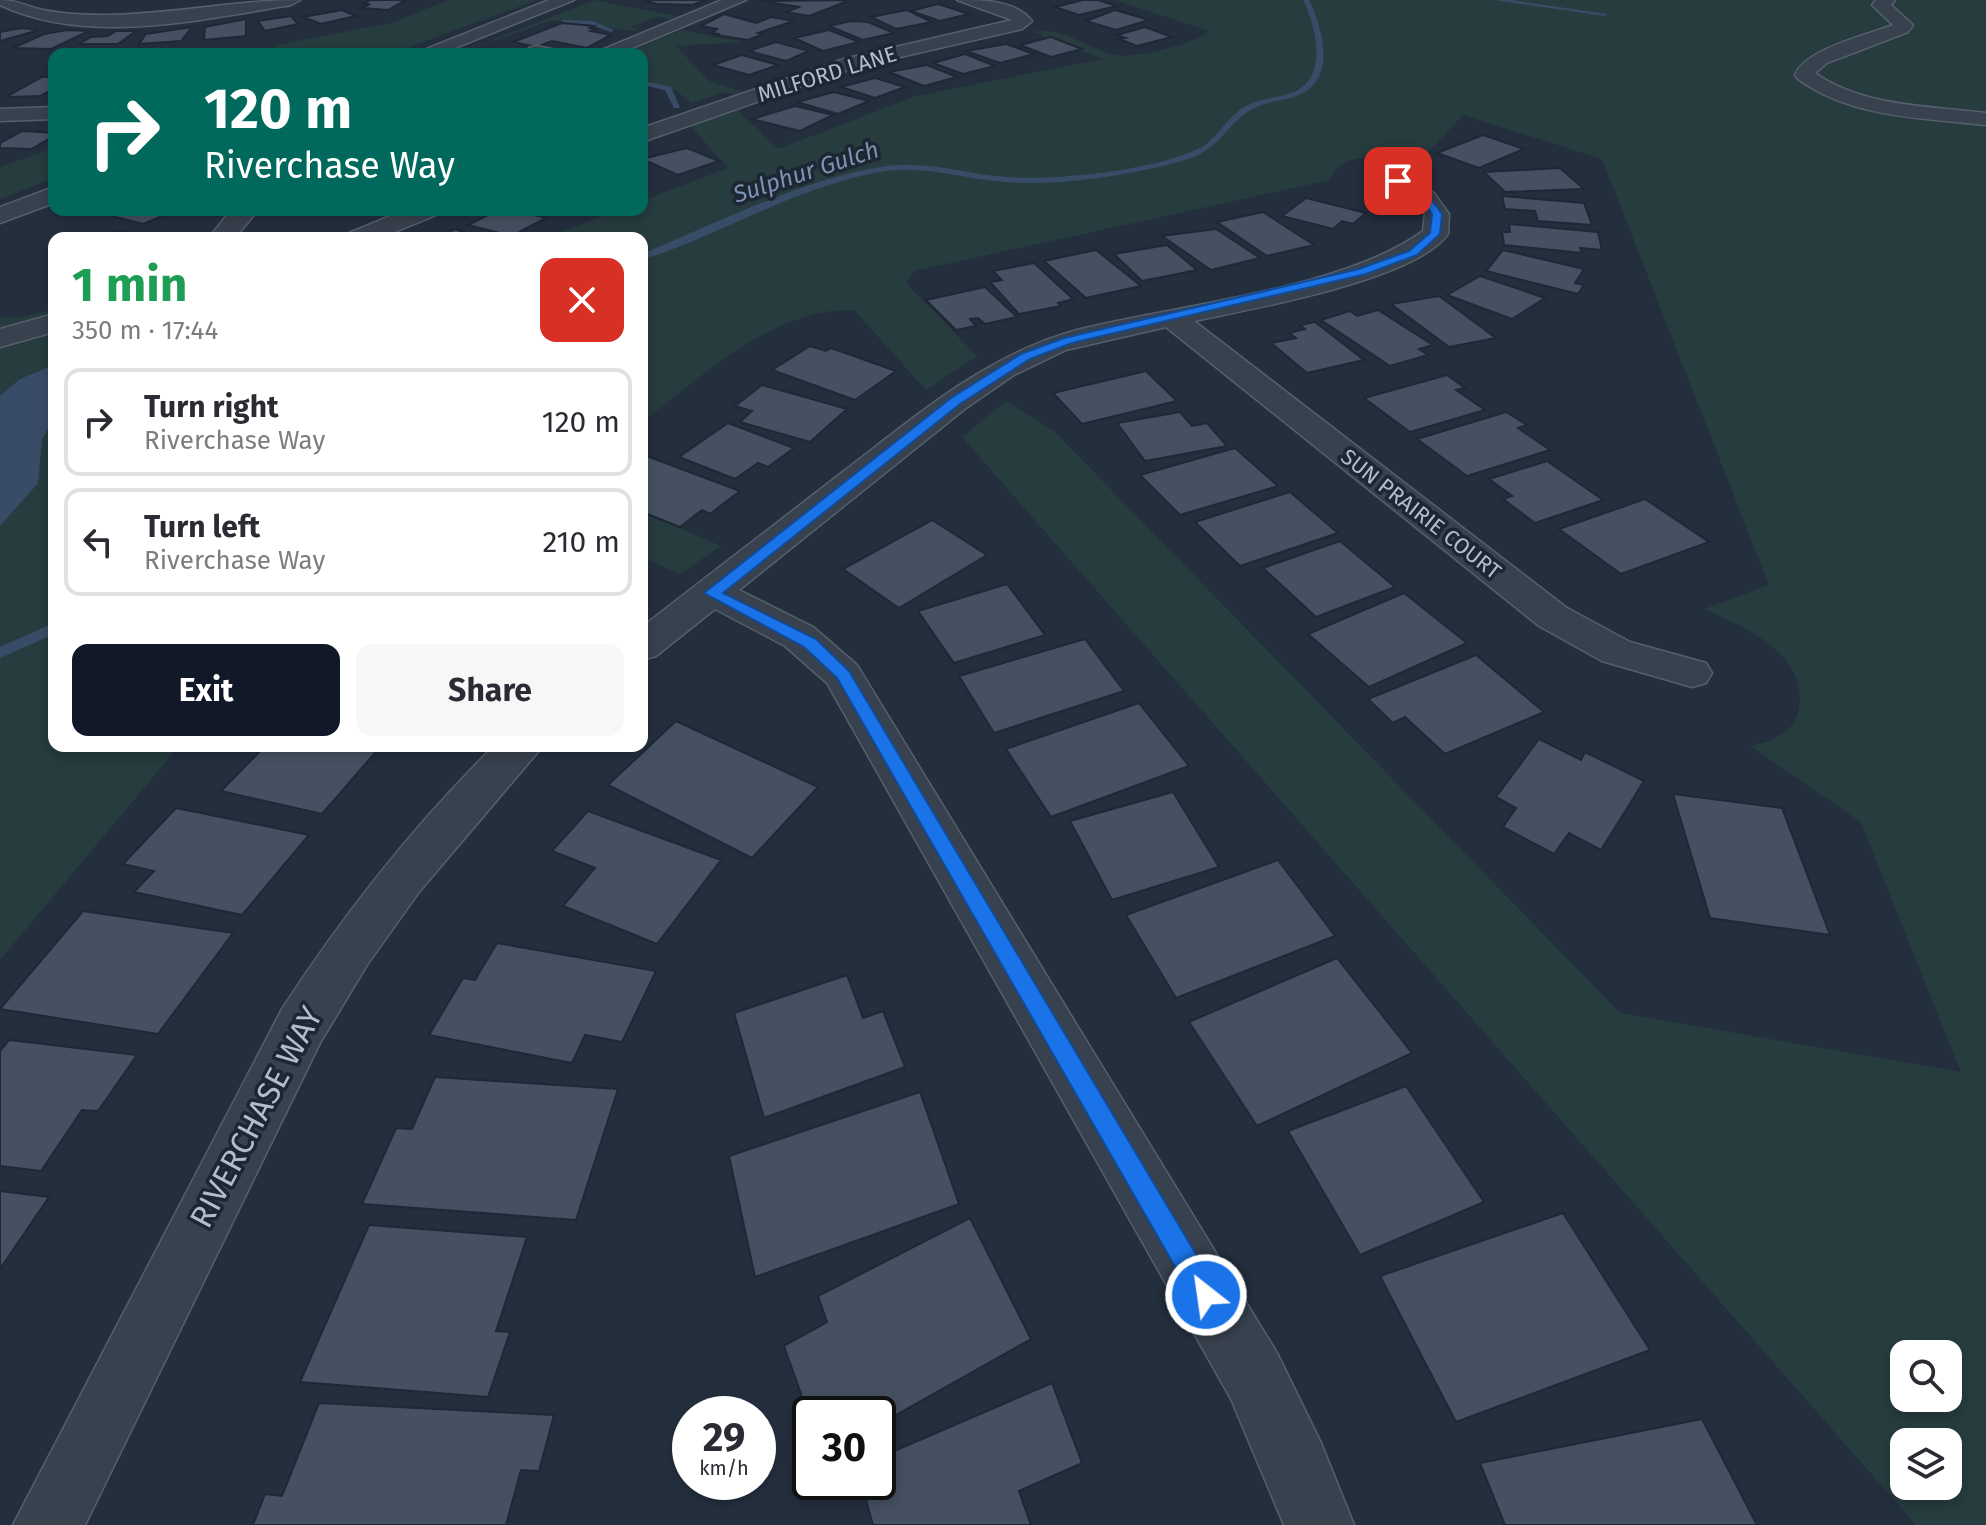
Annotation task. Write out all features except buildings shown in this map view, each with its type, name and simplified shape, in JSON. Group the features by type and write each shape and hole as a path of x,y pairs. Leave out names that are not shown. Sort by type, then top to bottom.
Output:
{"street":[{"path":"2,0 37,13 107,19 194,15 291,0"},
{"path":"439,48 565,0"},
{"name":"MILFORD LANE","path":"648,133 851,63 1023,21 1019,15 966,0"},
{"path":"1886,0 1881,5 1904,25 1902,28 1820,59 1805,71 1805,75 1818,85 1854,99 1986,119"},
{"path":"618,48 737,5"},
{"path":"0,115 48,113"},
{"path":"648,642 998,371 1054,345 1362,271 1413,253 1435,234 1437,214 1426,198 1398,181"},
{"path":"0,216 48,196"},
{"path":"226,232 239,216"},
{"path":"373,232 412,216"},
{"name":"SUN PRAIRIE COURT","path":"1171,317 1553,617 1616,652 1692,673"},
{"path":"0,338 48,325"},
{"path":"712,593 810,643 843,675 1254,1376 1297,1467 1319,1525"},
{"name":"RIVERCHASE WAY","path":"48,1525 301,1026 330,978 416,859 515,752"}],"green space":[{"path":"448,0 537,0 406,48 274,48 276,45 391,23"},
{"path":"595,0 677,16 669,19 657,17 630,27 641,30 633,31 553,20 471,48"},
{"path":"1114,0 1986,0 1986,1525 1916,1525 1894,1500 1962,1500 1962,1428 1890,1428 1890,1495 962,437 1006,401 1055,432 1620,1013 1961,1072 1861,822 1750,746 1774,738 1788,729 1797,716 1799,688 1793,671 1770,644 1704,609 1769,585 1602,159 1463,115 1420,161 1383,157 1356,159 1335,170 1330,180 914,271 906,283 977,356 926,390 854,310 824,312 767,332 740,348 648,417 648,232 561,232 602,216 648,216 648,199 728,168 690,126 738,110 778,149 916,96 1102,59 1033,32 1054,32 1124,56 1179,45 1209,31"},
{"path":"681,30 744,42 676,46 709,81 743,92 734,95 725,92 691,103 677,91 648,81 648,48 639,48"},
{"path":"48,150 48,180 0,199 0,167"},
{"path":"48,310 48,752 174,752 0,960 0,317 17,318"},
{"path":"648,515 721,546 680,574 648,560"}],"water":[{"path":"48,367 48,429 42,439 38,483 0,526 0,396 20,379"}],"waterway":[{"name":"Sulphur Gulch","path":"648,254 792,195 881,169 929,168 1024,181 1106,173 1164,162 1203,150 1245,110 1303,90 1315,78 1319,44 1306,0"},
{"path":"1497,0 1604,14"},
{"path":"564,21 592,23 611,30"},
{"path":"648,84 668,89 677,106"},
{"name":"Sulphur Gulch","path":"0,653 48,631"}],"route":[{"path":"1206,1295 843,675 827,655 810,643 712,593 955,401 1026,356 1068,341 1385,265 1413,253 1435,234 1437,214 1426,198 1398,181"}]}
